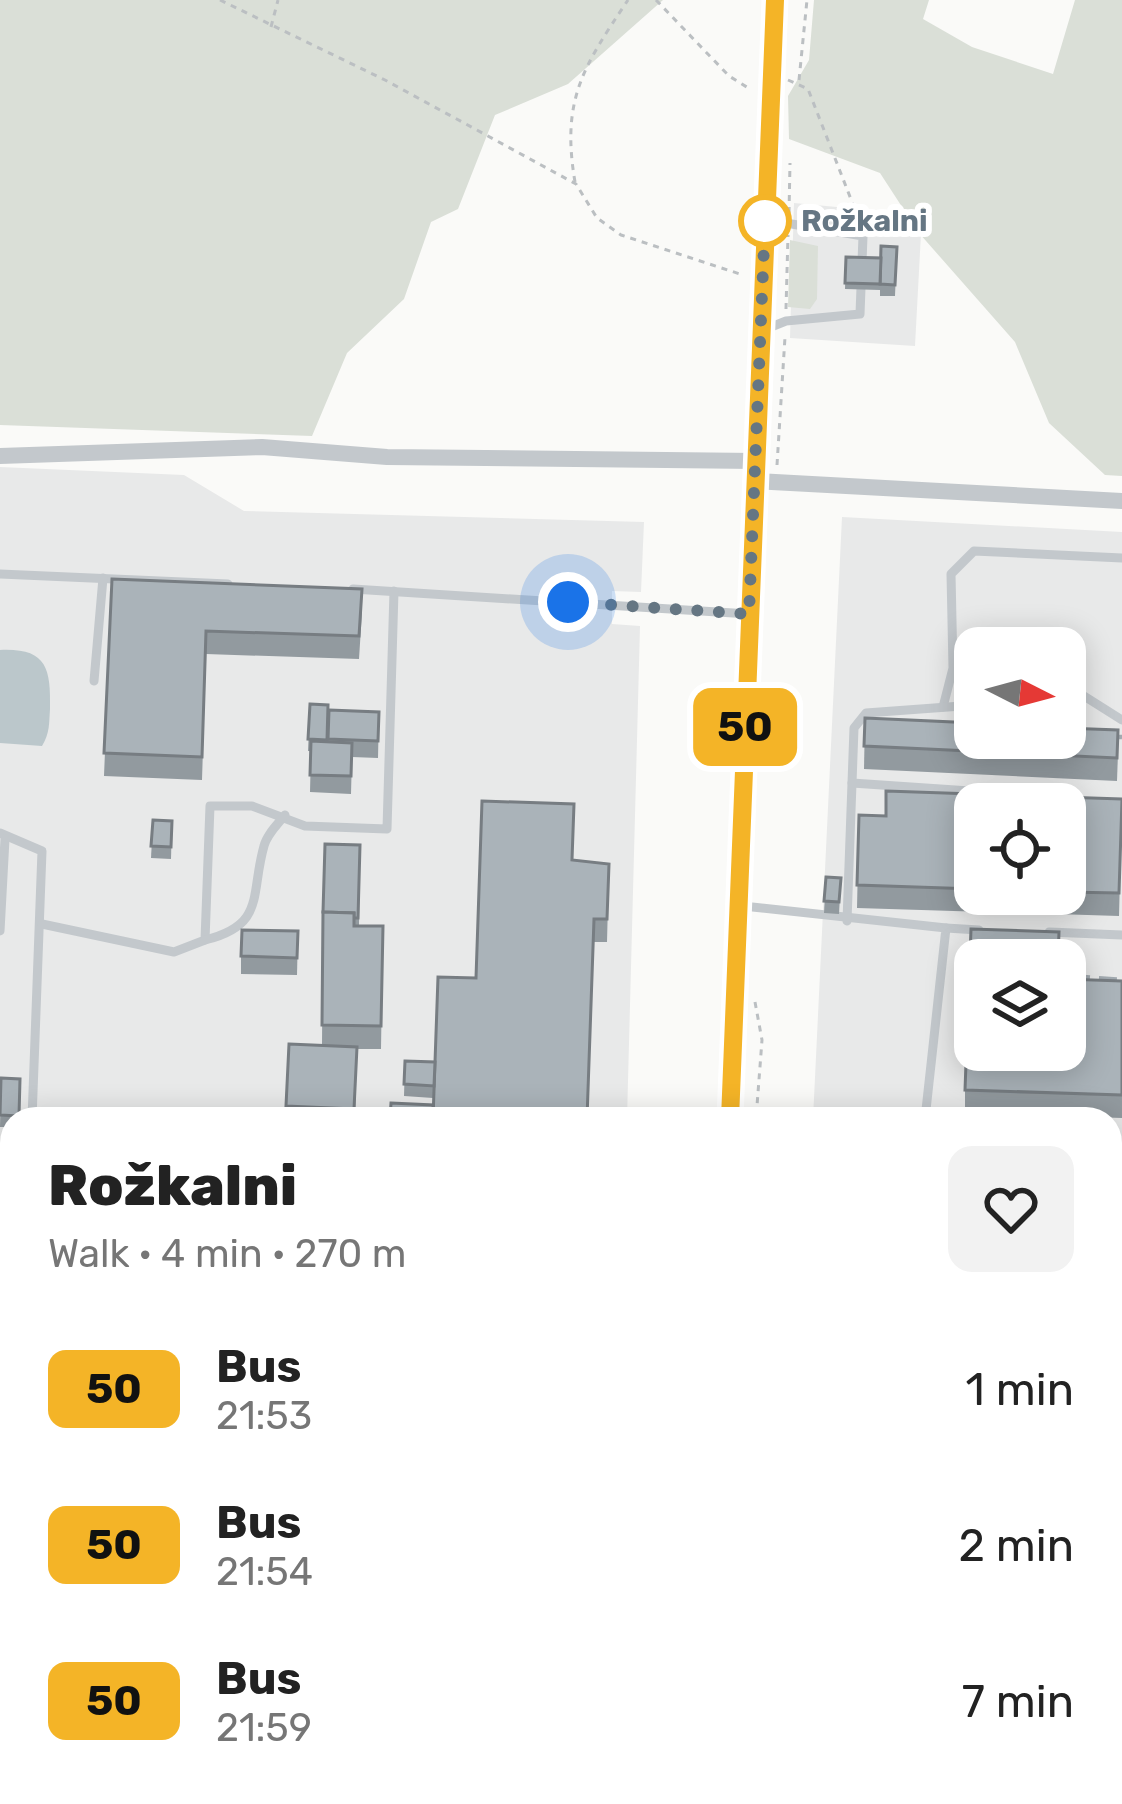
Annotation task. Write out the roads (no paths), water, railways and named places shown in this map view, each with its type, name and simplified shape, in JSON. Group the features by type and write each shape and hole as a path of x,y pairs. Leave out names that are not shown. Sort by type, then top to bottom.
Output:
{"main road":[{"path":"730,1107 749,614 762,474 763,277 777,222 767,158 775,0"}],"street":[{"path":"0,456 262,447 762,474 1122,501"}],"lane":[{"path":"761,330 786,321 860,314 863,236 777,222"},
{"path":"943,707 953,668 951,574 974,551 1122,558"},
{"path":"0,574 237,584"},
{"path":"94,681 103,578"},
{"path":"349,589 749,614"},
{"path":"205,940 210,806 252,806 285,814 305,826 386,829 394,591"},
{"path":"1086,697 1122,720"},
{"path":"847,921 854,728 866,713 954,706"},
{"path":"852,783 954,790"},
{"path":"42,924 174,952 232,933 255,907 265,841 285,814"},
{"path":"0,932 3,836 42,851 33,1107"},
{"path":"738,906 847,921 990,930"},
{"path":"926,1107 946,928"},
{"path":"1034,932 1122,935"}],"railway":[{"path":"1086,736 1122,737"},
{"path":"1086,977 1122,980"}],"place":[{"name":"Rožkalni","path":"765,221"}]}
